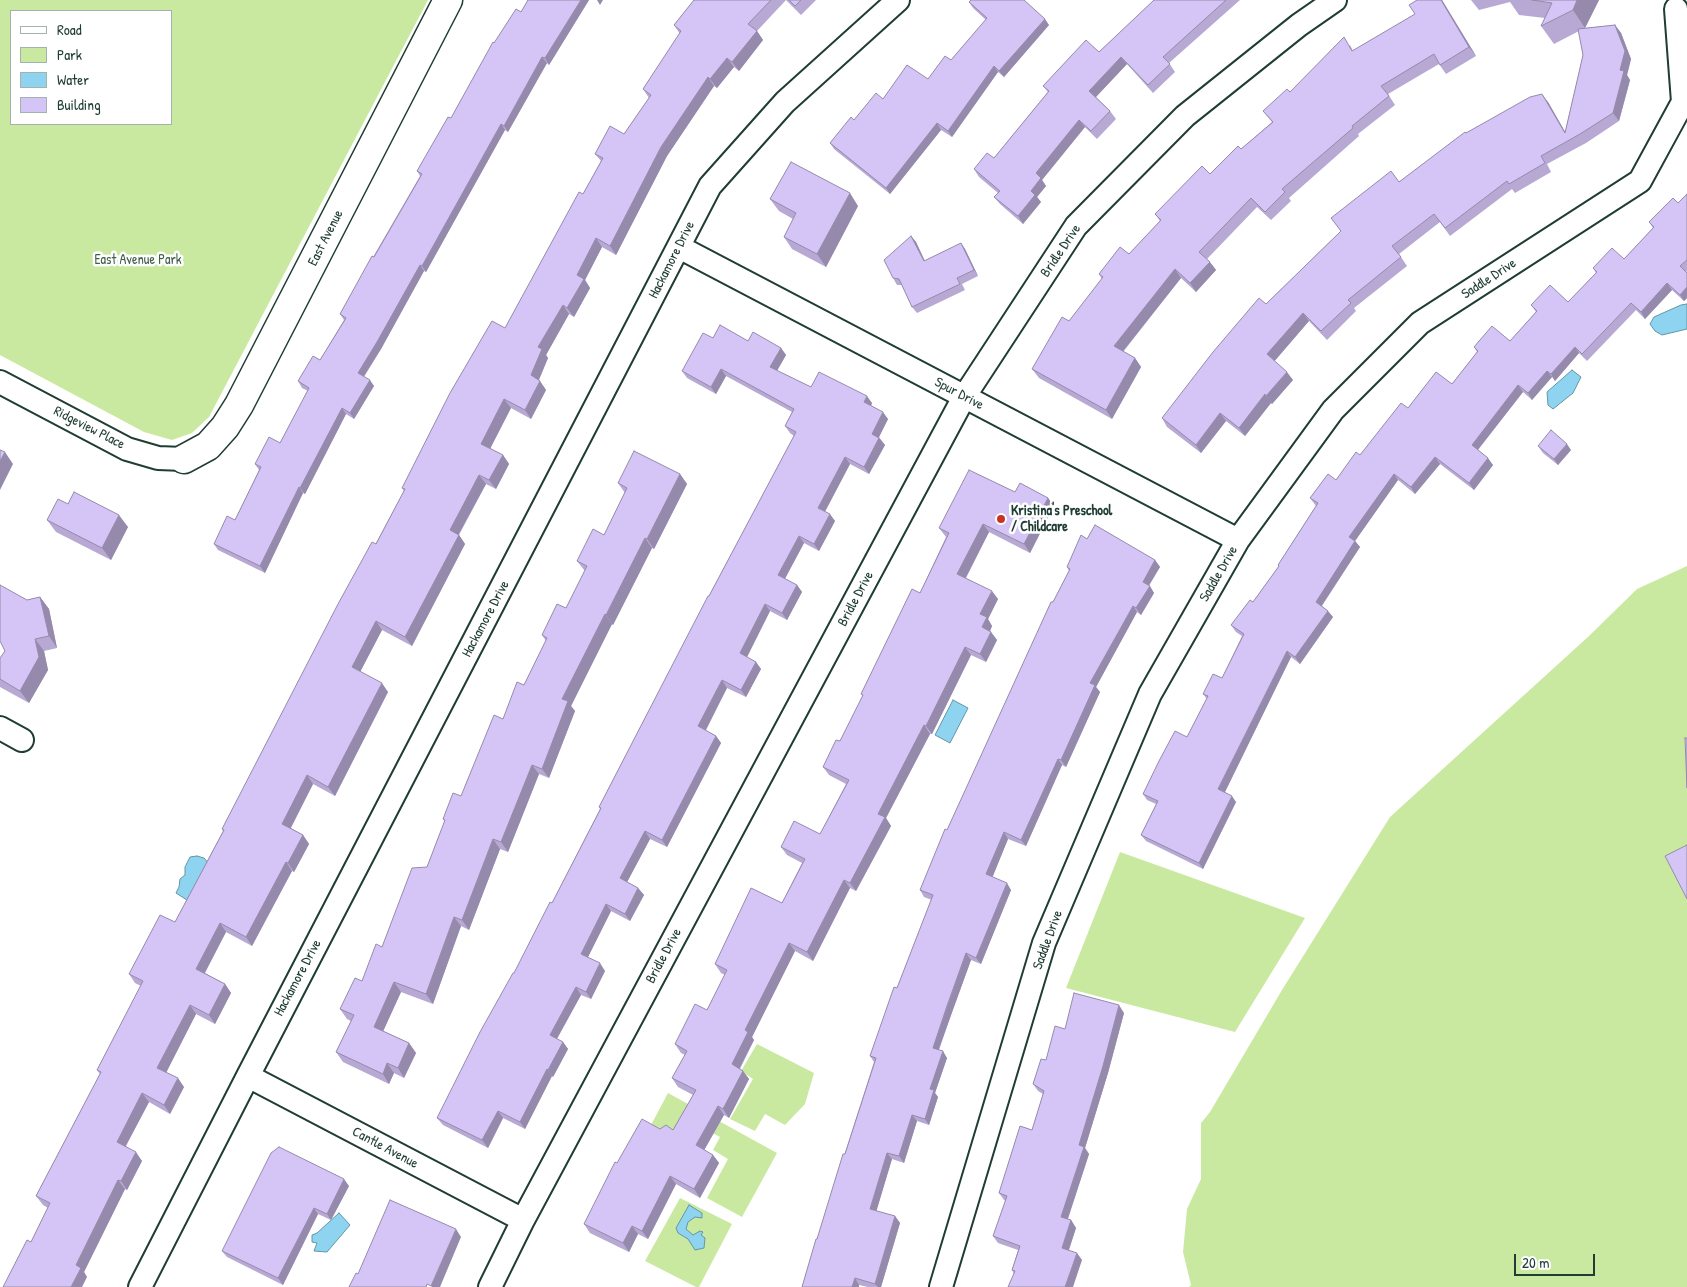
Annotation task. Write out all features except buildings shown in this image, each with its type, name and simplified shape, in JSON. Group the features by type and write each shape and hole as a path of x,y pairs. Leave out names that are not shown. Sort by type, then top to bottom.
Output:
{"street":[{"name":"East Avenue","path":"184,459 208,446 225,427 239,405 448,0"},
{"name":"Hackamore Drive","path":"140,1287 710,186 785,102 898,0"},
{"name":"Bridle Drive","path":"490,1287 523,1220 964,397 1076,226 1185,116 1335,0"},
{"name":"Saddle Drive","path":"941,1287 1044,943 1150,694 1238,540 1333,410 1420,323 1640,182 1682,102 1678,5"},
{"name":"Spur Drive","path":"679,247 1238,540"},
{"name":"Ridgeview Place","path":"0,382 127,448 158,458 184,459"},
{"path":"0,728 22,740"},
{"name":"Cantle Avenue","path":"248,1076 523,1220"}],"green space":[{"name":"East Avenue Park","path":"0,0 428,0 209,417 192,433 172,440 144,432 0,355"},
{"path":"1687,566 1687,1287 1189,1287 1191,1285 1183,1252 1187,1209 1201,1179 1201,1123 1210,1112 1282,990 1390,817 1589,636 1637,589"},
{"path":"1120,852 1305,918 1235,1032 1066,988"},
{"path":"757,1044 814,1073 805,1104 785,1125 765,1114 755,1131 730,1119 753,1079 741,1071"},
{"path":"668,1093 777,1153 742,1217 707,1198 728,1159 713,1150 720,1137 684,1118 676,1132 663,1132 651,1125"},
{"path":"680,1198 732,1224 699,1287 645,1261"}],"water":[{"path":"1687,304 1687,329 1662,335 1655,331 1650,324 1654,317"},
{"path":"1572,370 1581,377 1573,393 1553,409 1548,405 1547,392"},
{"path":"953,700 968,708 950,743 935,735"},
{"path":"190,857 204,858 210,865 190,902 176,893 180,879 185,875 185,867"},
{"path":"689,1205 702,1213 702,1218 695,1217 688,1222 686,1229 693,1235 700,1231 703,1232 701,1235 705,1238 704,1248 695,1250 688,1239 678,1233 676,1228"},
{"path":"339,1213 350,1225 327,1252 314,1251 317,1243 312,1242 312,1235 317,1233"}],"place":[{"name":"Kristina's Preschool / Childcare","path":"1001,519"}]}
